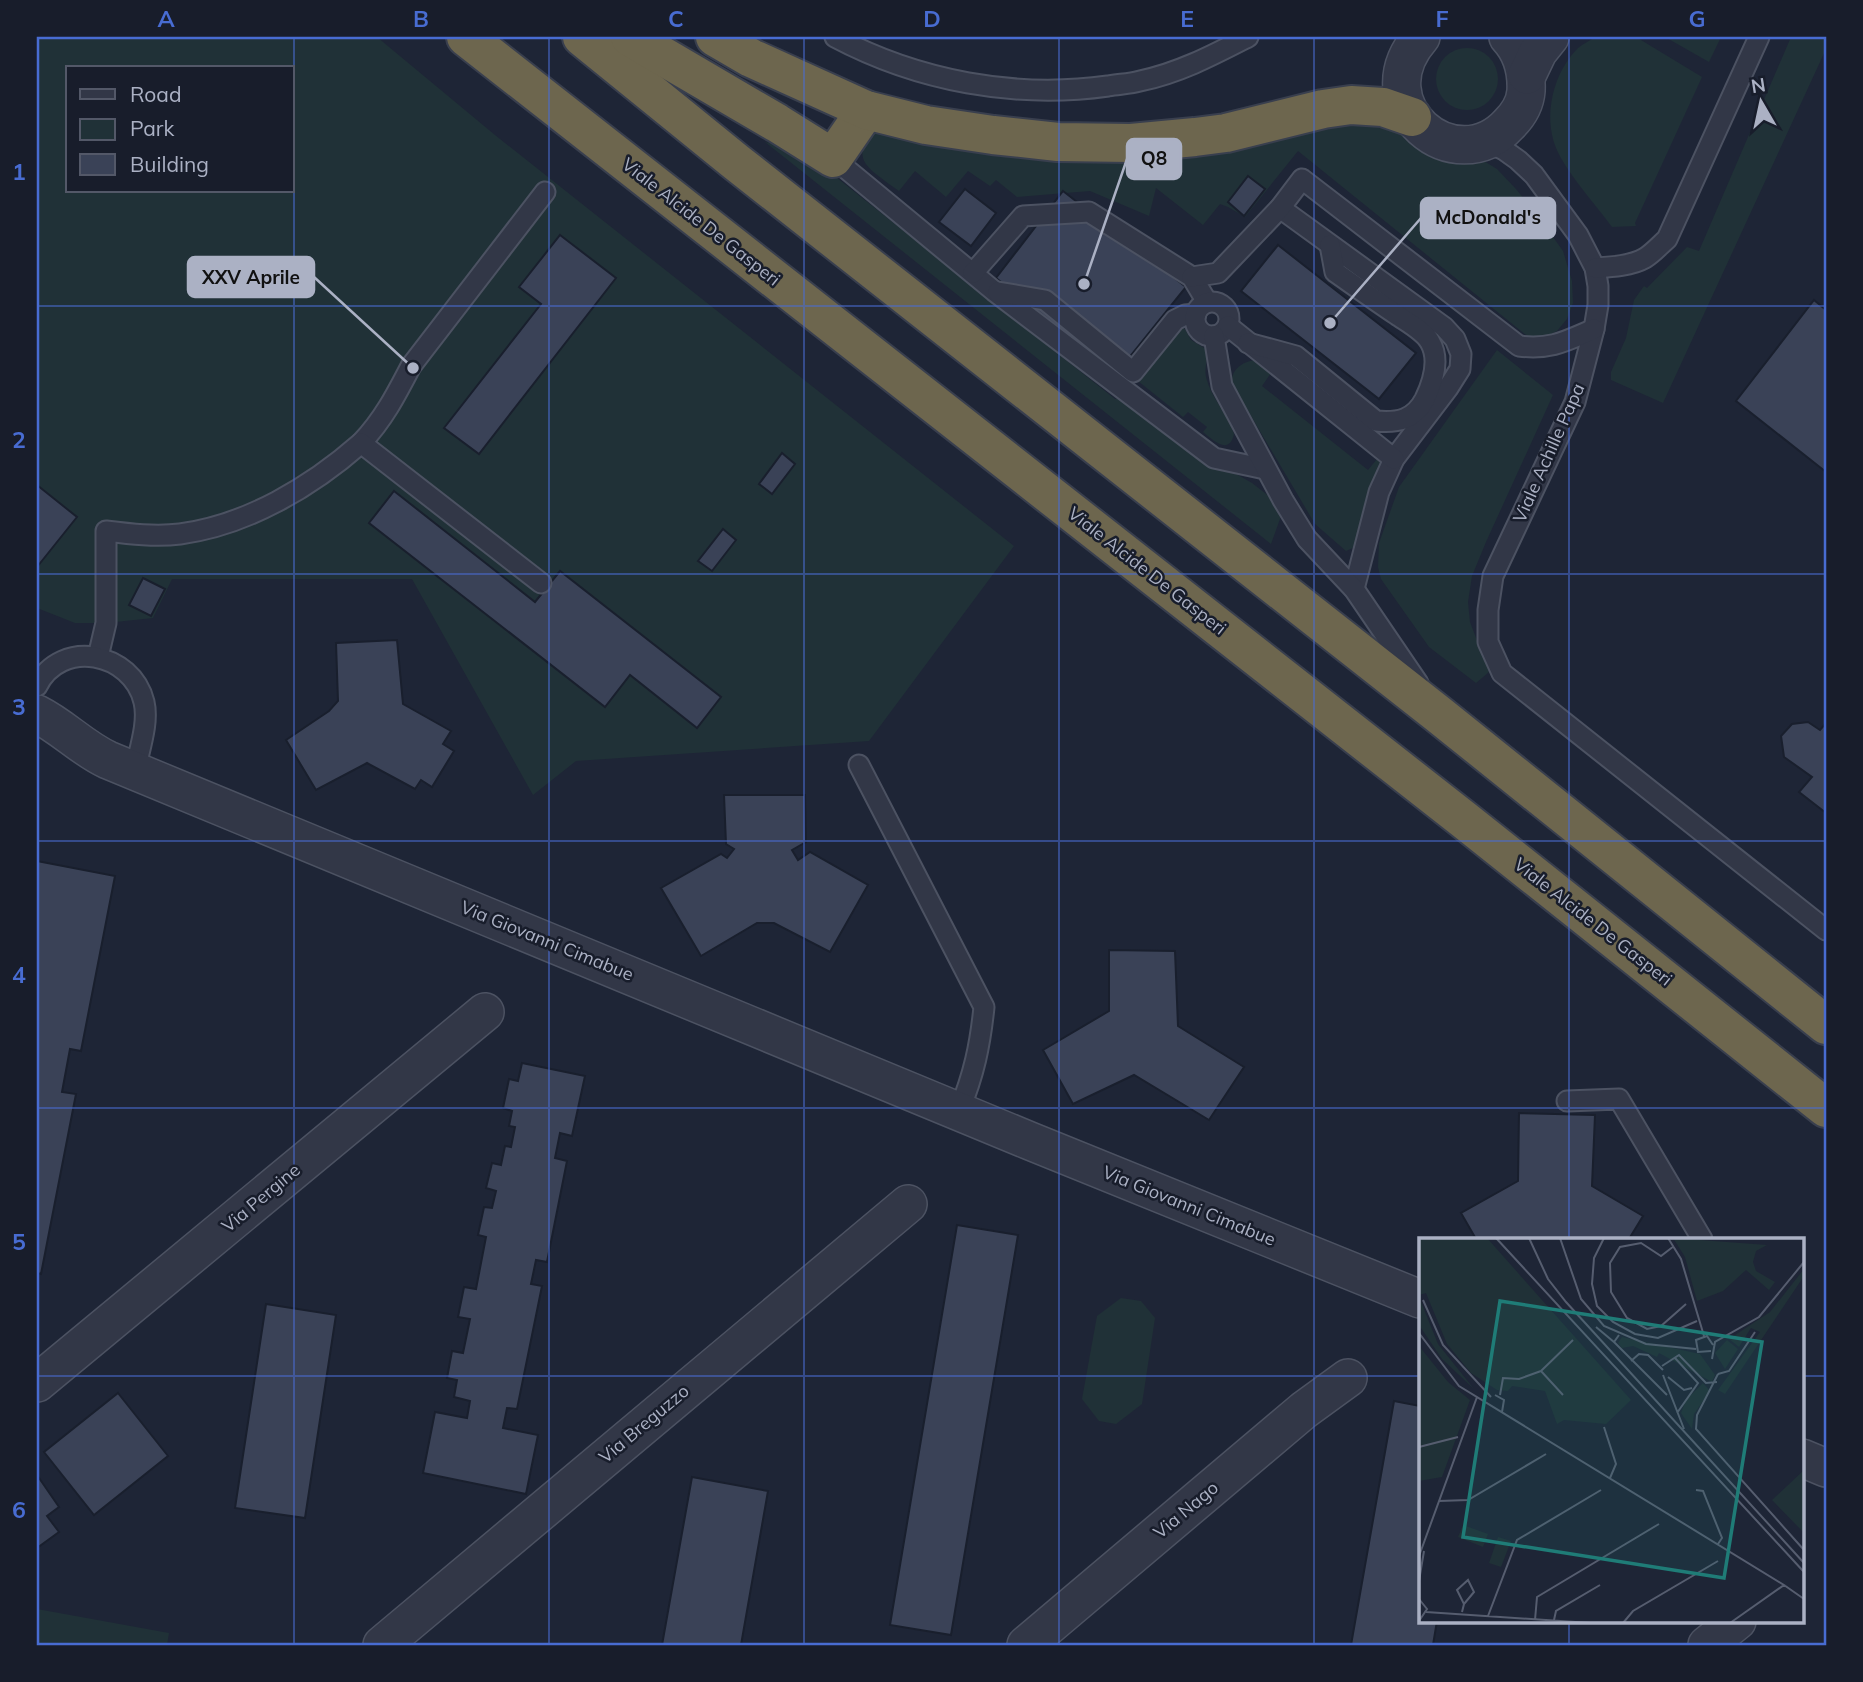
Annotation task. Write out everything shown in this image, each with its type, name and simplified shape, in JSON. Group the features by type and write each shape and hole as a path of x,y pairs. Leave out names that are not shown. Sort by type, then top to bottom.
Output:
{"highway":[{"name":"Viale Alcide De Gasperi","path":"466,37 1441,802 1826,1108"},
{"path":"582,37 747,171 1438,714 1826,1024"},
{"path":"630,37 777,122 833,158 866,110"},
{"path":"715,37 751,58 866,110 926,125 993,135 1098,144 1195,138 1351,105 1383,107 1412,117"}],"street":[{"path":"1421,37 1412,46 1401,76 1405,104 1418,125 1432,135 1448,142 1467,144 1486,141 1503,131 1517,116 1526,96 1527,75 1521,56 1508,37"},
{"path":"1527,75 1538,52 1550,37"},
{"name":"Via Giovanni Cimabue","path":"38,687 54,724 98,755 1080,1162 1419,1299"},
{"name":"Via Pergine","path":"37,1383 485,1012"},
{"name":"Via Breguzzo","path":"382,1645 908,1204"},
{"name":"Via Nago","path":"1026,1645 1304,1410 1348,1378"},
{"path":"1804,1459 1826,1468"},
{"path":"1707,1645 1736,1622"}],"lane":[{"path":"835,37 912,70 970,84 1029,90 1085,89 1140,82 1197,63 1248,37"},
{"path":"1517,116 1520,140 1534,175 1578,235 1595,268 1640,260 1667,239 1759,37"},
{"path":"1486,141 1504,150 1534,175"},
{"path":"833,158 994,291 1214,458 1265,469"},
{"path":"973,273 1023,216 1089,212 1192,277 1218,273 1280,208 1302,179 1519,346 1536,348 1556,345 1594,329"},
{"path":"135,771 145,715 143,699 129,674 116,664 99,657 106,623 106,531 139,535 180,534 218,526 258,510 301,488 339,462 376,427 411,366 545,192"},
{"path":"1280,208 1444,327 1455,339 1461,354 1460,369 1448,388 1394,459 1379,492 1354,589"},
{"path":"1192,277 1201,308 1195,319 1198,330 1208,335 1221,331 1248,343 1296,356 1376,421 1406,420 1421,407 1433,377 1436,360 1430,341 1413,326 1335,272 1331,245"},
{"name":"Viale Achille Papa","path":"1595,268 1598,305 1581,383 1575,402 1493,576 1488,610 1488,642 1502,673 1826,930"},
{"path":"994,291 1045,300 1133,372 1175,320 1218,303 1227,310 1229,315 1221,331 1222,386 1265,469 1307,539 1354,589 1438,714"},
{"path":"1248,343 1394,459"},
{"path":"361,443 541,583"},
{"name":"Via Giovanni Cimabue","path":"38,687 54,666 63,661 99,657"},
{"path":"859,765 984,1007 977,1057 959,1111"},
{"path":"1567,1101 1619,1099 1701,1238"}],"green space":[{"path":"37,37 377,37 495,135 1014,546 869,741 576,761 533,795 412,579 172,579 153,618 75,623 37,608"},
{"path":"1596,37 1636,37 1702,77 1635,223 1636,226 1612,227 1567,167 1552,135 1550,122 1553,95 1562,70 1578,48"},
{"path":"1665,37 1721,37 1709,62"},
{"path":"1791,37 1826,37 1826,49 1663,403 1611,380 1611,372 1626,338 1634,300 1644,286 1647,288 1687,247 1699,251"},
{"path":"1467,48 1479,50 1489,57 1496,67 1496,91 1489,101 1479,108 1467,110 1455,108 1445,101 1438,91 1436,79 1438,67 1445,57 1455,50"},
{"path":"1353,118 1390,125 1479,158 1497,169 1538,216 1563,251 1572,281 1573,303 1567,319 1557,331 1543,338 1531,339 1298,151 1245,217 1220,204 1203,225 1156,188 1149,216 1090,191 1017,197 996,180 990,186 968,171 946,197 915,171 899,191 864,162 862,154 870,135 881,123 945,135"},
{"path":"765,142 802,150 1115,399 1125,400 1208,465 1231,471 1270,497 1280,509 1280,519 1271,544"},
{"path":"1178,327 1185,329 1191,340 1206,349 1208,385 1234,434 1228,444 1220,444 1211,439 1203,432 1207,427 1188,412 1183,417 1136,377"},
{"path":"1497,350 1553,395 1472,576 1468,602 1470,622 1489,672 1476,683 1429,647 1381,579 1378,567 1379,543 1399,487"},
{"path":"1256,360 1271,373 1262,386 1368,470 1377,459 1386,465 1355,547 1346,551 1315,524 1232,384 1233,374 1238,367"},
{"path":"1121,1298 1141,1301 1155,1318 1142,1404 1116,1424 1099,1421 1082,1399 1097,1316"},
{"path":"37,1609 169,1633 167,1645 37,1645"}],"building":[{"path":"1248,176 1265,189 1244,216 1228,202"},
{"path":"965,189 996,213 971,246 939,222"},
{"path":"1063,191 1186,287 1116,374 996,278"},
{"path":"560,235 616,278 479,454 444,428 541,304 519,287"},
{"path":"1278,245 1416,353 1379,399 1241,291"},
{"path":"1814,300 1826,310 1826,472 1736,401"},
{"path":"782,453 795,464 772,494 759,484"},
{"path":"37,485 77,517 37,567"},
{"path":"394,491 535,602 560,571 721,697 697,728 630,675 605,707 369,523"},
{"path":"723,529 736,540 712,571 698,561"},
{"path":"143,578 165,589 151,616 129,605"},
{"path":"397,640 403,704 451,731 443,744 454,751 432,787 421,780 415,789 367,763 316,790 286,740 329,711 338,701 336,643"},
{"path":"1808,722 1820,730 1826,723 1826,813 1799,792 1812,777 1784,757 1781,736 1792,724"},
{"path":"724,795 805,795 806,842 792,850 798,860 810,852 868,885 830,952 774,923 757,923 701,956 661,888 721,854 727,858 734,849 726,844"},
{"path":"37,861 115,876 81,1051 70,1049 62,1092 76,1094 41,1274 37,1273"},
{"path":"1109,950 1175,951 1178,1026 1244,1067 1209,1120 1134,1075 1073,1104 1043,1050 1109,1011"},
{"path":"522,1063 585,1076 572,1136 560,1133 555,1158 567,1161 547,1262 536,1260 531,1284 542,1286 517,1409 507,1408 503,1428 538,1435 526,1494 423,1473 435,1412 467,1418 470,1401 454,1397 457,1380 447,1378 452,1351 463,1353 470,1319 458,1317 464,1287 476,1289 486,1237 478,1235 484,1207 492,1208 496,1191 486,1188 492,1163 501,1165 505,1146 511,1147 515,1127 509,1126 512,1111 503,1108 509,1079 518,1081"},
{"path":"1519,1113 1595,1115 1592,1186 1643,1216 1630,1238 1475,1238 1461,1213 1518,1181"},
{"path":"957,1225 1018,1235 951,1635 890,1625"},
{"path":"266,1304 336,1315 305,1518 235,1508"},
{"path":"118,1393 168,1456 94,1515 44,1452"},
{"path":"1394,1401 1419,1406 1419,1622 1437,1622 1433,1645 1351,1645"},
{"path":"37,1475 59,1507 47,1516 59,1532 37,1548"},
{"path":"692,1477 768,1491 741,1645 662,1645"}],"place":[{"name":"Q8","path":"1084,284"},
{"name":"McDonald's","path":"1330,323"},
{"name":"XXV Aprile","path":"413,368"}]}
